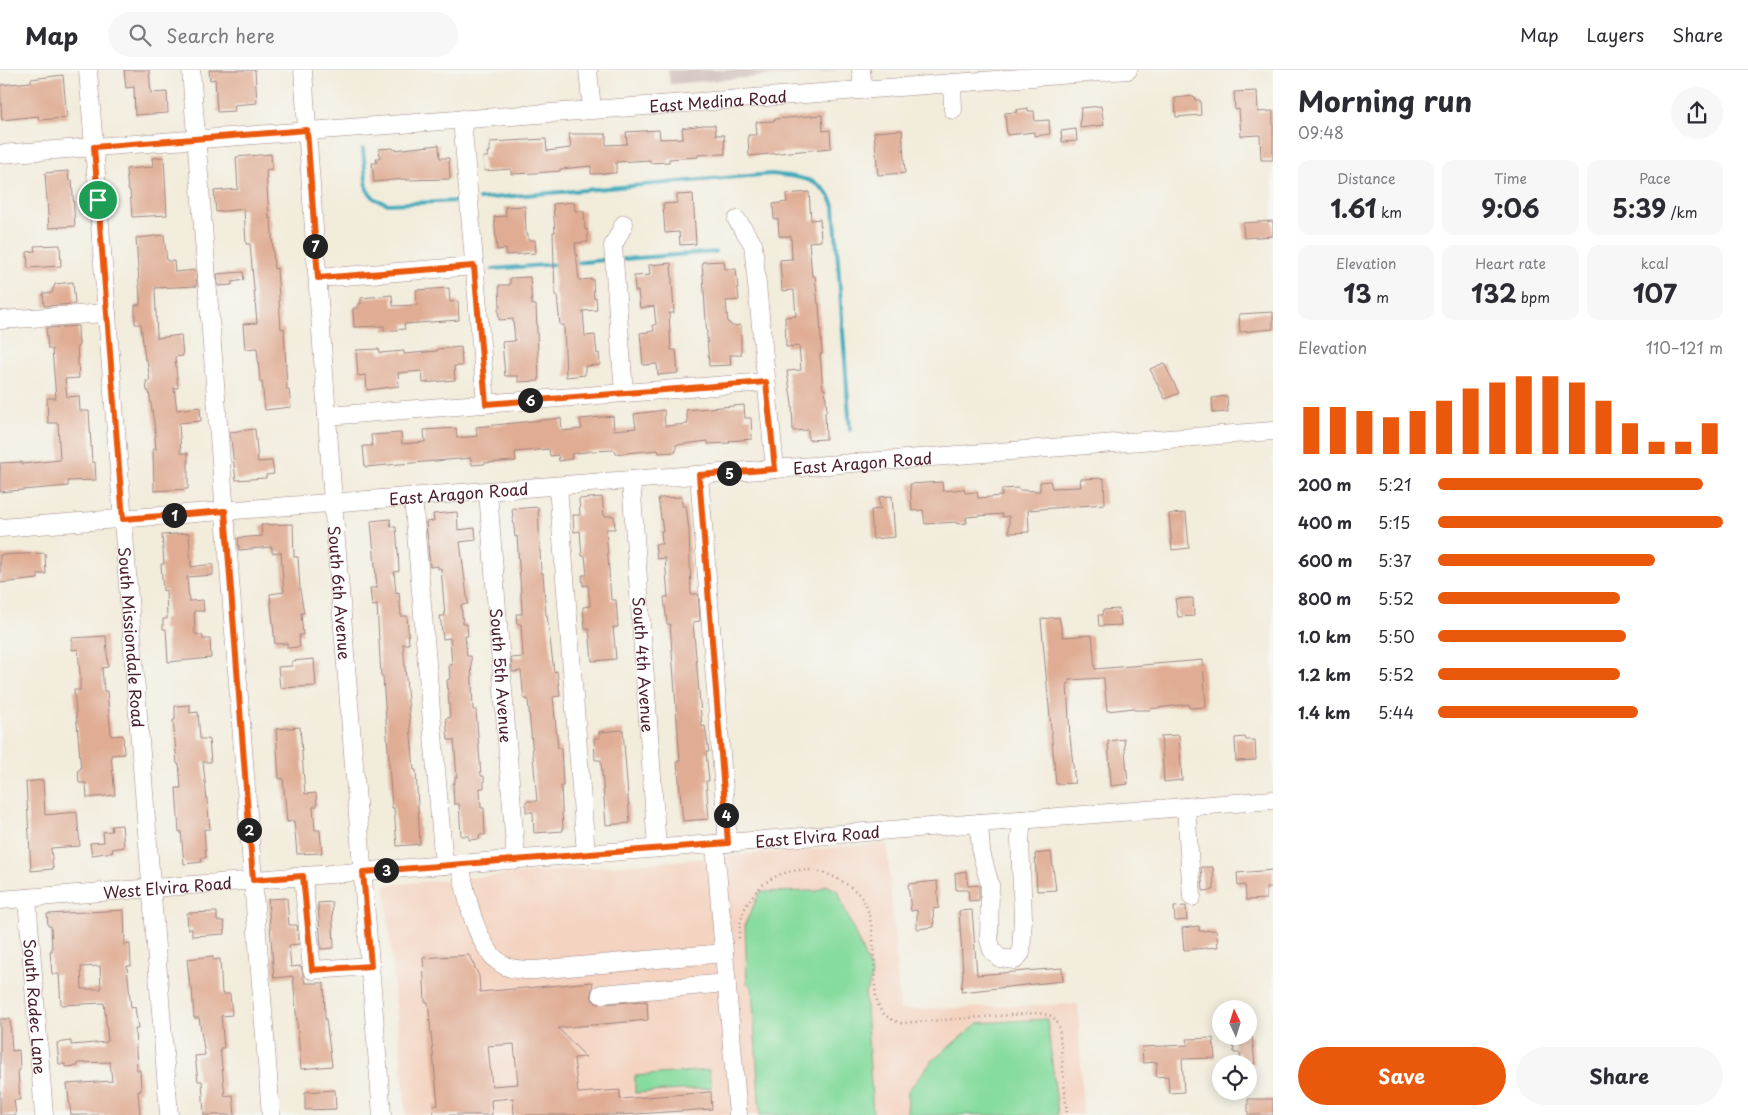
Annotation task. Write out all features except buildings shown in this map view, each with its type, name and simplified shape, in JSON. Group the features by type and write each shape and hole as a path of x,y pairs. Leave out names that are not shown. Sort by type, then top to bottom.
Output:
{"street":[{"name":"South Missiondale Road","path":"88,70 169,1115"},
{"path":"191,70 271,1115"},
{"name":"South 6th Avenue","path":"303,70 333,503 382,1115"},
{"path":"588,70 592,109"},
{"path":"861,70 863,89"},
{"name":"East Medina Road","path":"0,154 952,83 974,76 1128,70"},
{"path":"952,83 953,110"},
{"path":"462,119 486,404"},
{"path":"737,220 752,244 775,469"},
{"path":"624,224 613,246 624,393"},
{"path":"318,278 474,266"},
{"path":"0,320 107,313"},
{"path":"327,416 766,382"},
{"name":"East Aragon Road","path":"0,528 1273,431"},
{"path":"699,475 721,843 724,953 738,1115"},
{"name":"South 4th Avenue","path":"631,480 657,848"},
{"path":"558,486 586,854"},
{"name":"South 5th Avenue","path":"488,492 516,860"},
{"path":"413,497 452,865 471,908 483,943 496,960 511,968 536,970 724,953"},
{"name":"East Elvira Road","path":"363,872 1273,800"},
{"path":"1186,807 1192,897"},
{"path":"979,823 982,852 990,885 989,940 992,950 999,958 1015,960 1021,953 1023,918 1020,840 1022,820"},
{"name":"West Elvira Road","path":"0,900 363,872"},
{"path":"303,876 312,970 371,966"},
{"name":"South Radec Lane","path":"27,898 44,1115"},
{"path":"601,994 727,983"}],"path":[{"path":"739,932 746,903 763,883 785,872 806,870 825,872 845,882 862,898 869,913 875,989 879,1008 888,1018 901,1023 1038,1013 1052,1016 1059,1025 1067,1115"}],"shaded area":[{"path":"668,70 842,70 670,84"},
{"path":"887,843 900,1010 1078,1004 1083,1115 406,1115 385,885"}],"green space":[{"path":"826,885 838,891 872,974 868,989 865,992 873,1115 760,1115 752,988 747,983 745,924 760,892 817,891"},
{"path":"1047,1019 1058,1115 907,1115 908,1091 933,1060 978,1023"},
{"path":"709,1070 711,1088 635,1093 635,1076"}],"waterway":[{"path":"363,149 367,190 375,199 388,204 459,201"},
{"path":"479,199 771,174 800,178 817,184 824,189 834,206 850,430"},
{"path":"624,259 715,252"},
{"path":"574,263 604,260"},
{"path":"493,269 557,264"}],"route":[{"path":"307,130 318,278 474,266 486,404 766,382 775,469 699,475 728,843 363,872 371,966 312,970 303,876 253,880 225,511 123,519 98,200 94,147 307,130"}]}
